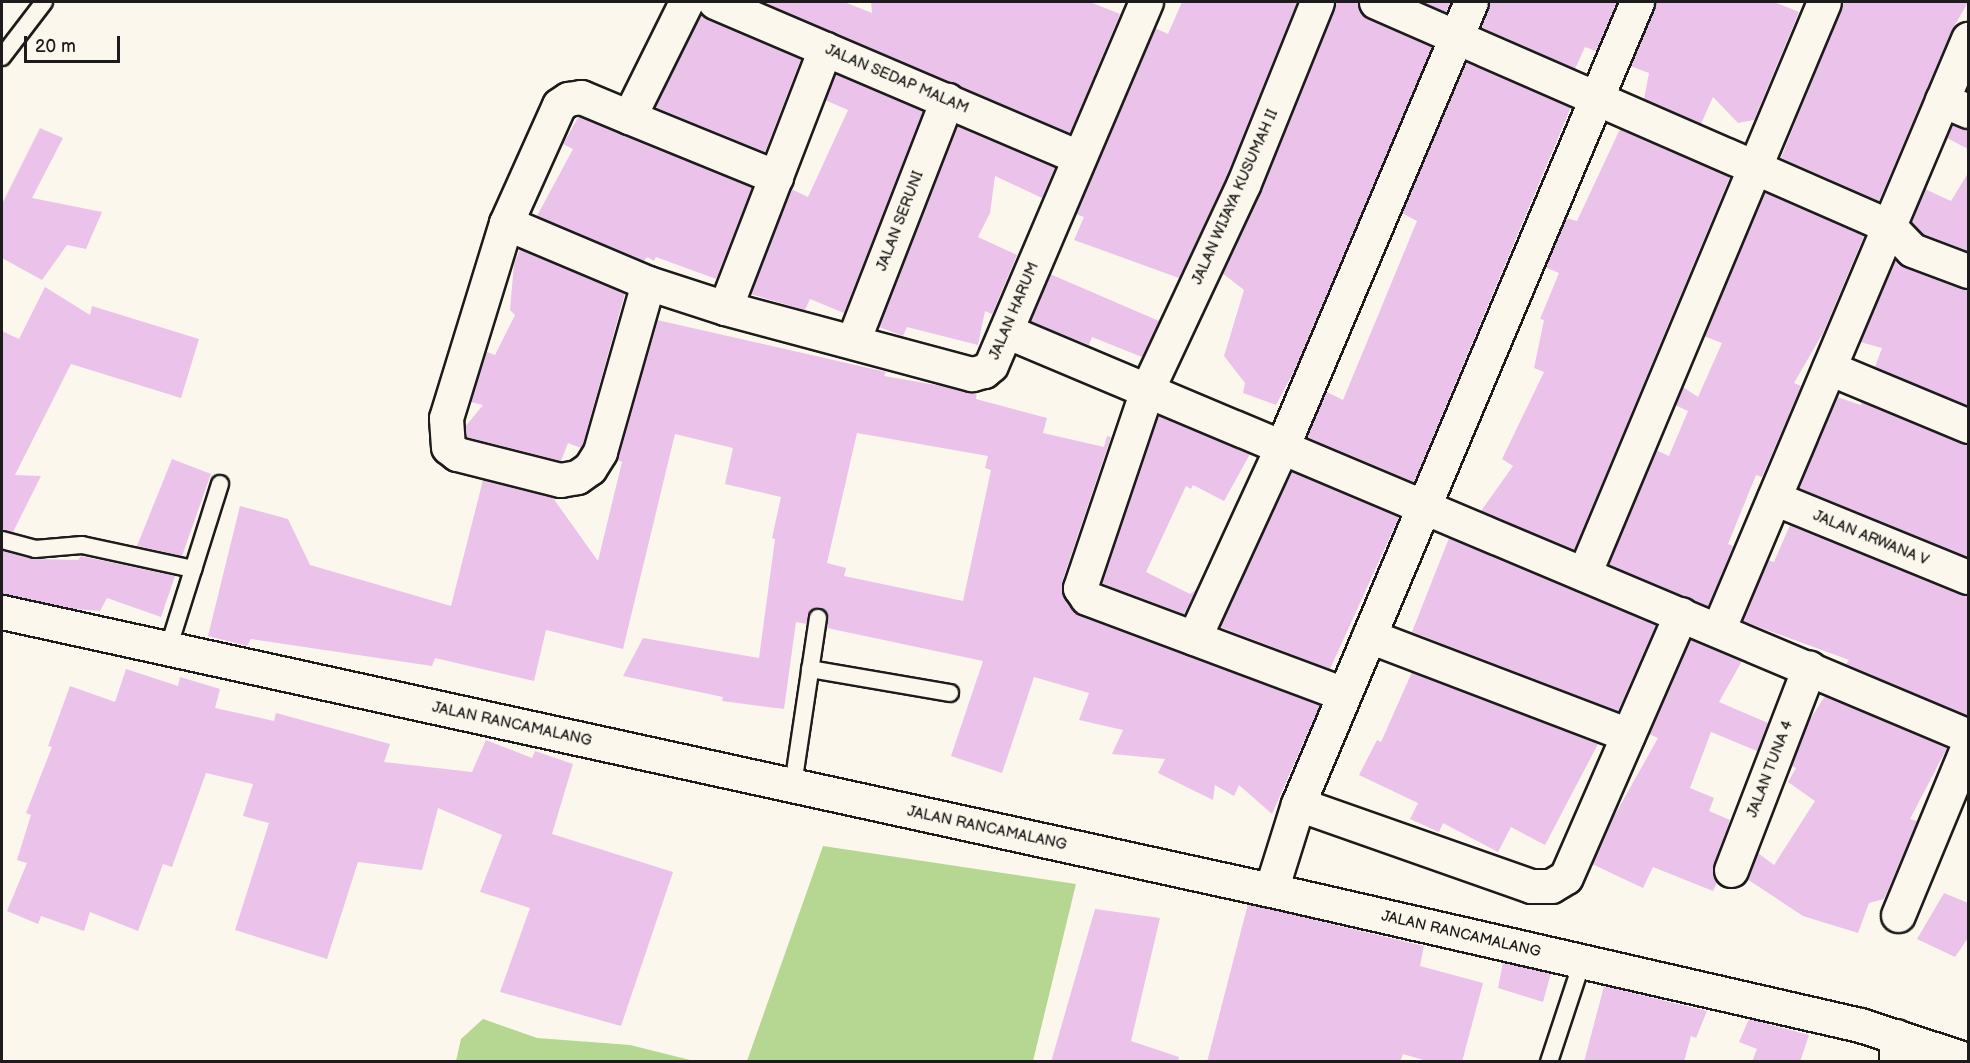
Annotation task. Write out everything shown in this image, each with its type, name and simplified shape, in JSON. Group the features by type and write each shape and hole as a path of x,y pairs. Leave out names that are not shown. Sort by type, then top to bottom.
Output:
{"street":[{"path":"629,117 686,2"},
{"name":"JALAN SEDAP MALAM","path":"715,2 1078,157"},
{"name":"JALAN WIJAYA KUSUMAH II","path":"1194,638 1087,598 1080,588 1147,390 1243,185 1317,2"},
{"path":"1376,2 1889,226 1912,250 1968,271"},
{"path":"1344,694 1194,638 1282,447 1471,2"},
{"path":"1275,879 1294,817 1344,694 1637,2"},
{"path":"1584,574 1824,2"},
{"name":"JALAN HARUM","path":"506,223 648,283 725,308 972,374 991,365 1078,157 1137,5"},
{"path":"1718,630 1889,226 1955,106 1968,39"},
{"path":"725,308 825,48"},
{"path":"648,283 600,452 590,468 578,477 560,480 457,454 448,447 446,418 506,223 560,105 568,99 581,98 776,177"},
{"name":"JALAN SERUNI","path":"853,341 947,100"},
{"path":"1006,331 1968,736"},
{"path":"1829,368 1968,426"},
{"name":"JALAN ARWANA V","path":"1774,498 1968,577"},
{"name":"JALAN RANCAMALANG","path":"2,612 1275,879 1896,1049 1968,1060"},
{"path":"1294,817 1531,886 1551,886 1566,877 1681,614"},
{"path":"1369,636 1628,735"},
{"name":"JALAN TUNA 4","path":"1731,870 1809,668"},
{"path":"1898,915 1968,746"}],"lane":[{"path":"2,57 44,2"},
{"path":"168,648 220,484"},
{"path":"2,540 35,549 82,545 193,569"},
{"path":"794,778 818,618"},
{"path":"810,669 950,693"},
{"path":"1549,1062 1582,962"}],"green space":[{"path":"823,846 1076,884 1033,1061 747,1061"},
{"path":"483,1019 537,1038 630,1045 694,1061 456,1061 461,1039"}],"building":[{"path":"762,2 844,2 872,13 871,2 1090,2 1120,14 1070,133"},
{"path":"1182,2 1297,2 1226,178 1179,278 1074,240 1084,217 1076,214 1155,28 1168,34"},
{"path":"1335,2 1358,2 1361,13 1368,19 1432,47 1294,371 1276,405 1243,393 1245,383 1224,356 1244,290 1222,273 1260,192"},
{"path":"1422,2 1451,2 1446,12"},
{"path":"1489,2 1617,2 1596,51 1585,47 1575,69 1481,27"},
{"path":"1655,2 1774,2 1799,12 1754,120 1738,123 1713,97 1701,124 1644,99 1649,73 1630,66"},
{"path":"1844,2 1968,2 1951,32 1879,201 1781,158"},
{"path":"701,14 801,59 765,152 655,107"},
{"path":"1466,62 1571,107 1414,482 1307,437 1327,392 1343,400 1417,221 1402,213"},
{"path":"836,74 923,111 844,313 810,299 805,310 750,294 791,189 808,197 848,110 825,100"},
{"path":"579,116 752,187 716,279 656,257 654,261 647,257 644,261 537,216 573,149 563,144"},
{"path":"1952,125 1968,129 1968,149 1947,138"},
{"path":"957,126 1055,167 1042,198 995,176 990,213 978,237 1017,255 992,314 985,311 978,345 907,327 903,336 879,327"},
{"path":"40,128 63,138 32,198 102,212 86,249 67,245 42,280 2,258 2,204"},
{"path":"1620,129 1730,177 1574,550 1481,511 1513,466 1502,459 1544,372 1534,368 1544,320 1540,319 1559,273 1545,267 1566,218 1577,221"},
{"path":"1968,173 1968,251 1923,234 1911,222 1925,189 1951,201"},
{"path":"1765,192 1864,236 1823,333 1794,383 1801,386 1762,477 1756,475 1728,544 1733,546 1708,606 1608,564 1656,450 1669,456 1688,411 1675,405 1683,387 1698,397 1722,343 1704,336"},
{"path":"520,249 625,293 583,444 581,448 568,443 561,461 466,437 465,427 483,405 471,402 487,352 495,355 515,315 510,310 514,264"},
{"path":"1895,259 1905,268 1968,289 1968,406 1875,367 1882,348 1860,342"},
{"path":"1050,274 1159,321 1142,357 1092,337 1089,345 1030,321"},
{"path":"45,287 90,315 92,306 199,339 181,398 71,364 15,475 41,476 13,532 2,530 2,331 19,339"},
{"path":"657,320 886,372 884,376 977,392 976,399 1047,418 1043,433 1104,447 1107,436 1111,437 1062,582 1064,598 1080,616 1320,705 1272,814 1239,785 1234,796 1215,785 1213,800 1158,773 1165,759 1112,754 1123,730 1079,720 1089,693 1034,677 1002,773 951,756 983,661 827,628 828,615 820,608 810,611 807,624 796,622 784,709 722,701 723,697 623,676 643,638 759,658 775,539 772,538 781,497 725,484 733,448 675,434 623,649 546,630 534,681 435,658 432,666 251,639 247,646 208,636 240,506 288,519 310,565 451,606 483,480 553,498 598,561 622,462 617,460","holes":["857,433 988,456 985,468 991,470 963,601 844,576 846,568 827,563"]},
{"path":"1837,397 1861,405 1862,402 1968,444 1968,557 1799,488"},
{"path":"1158,415 1250,454 1224,501 1193,485 1191,489 1186,486 1146,572 1190,594 1196,590 1184,614 1101,583"},
{"path":"172,459 211,474 182,556 137,546"},
{"path":"1292,472 1399,517 1330,669 1220,627"},
{"path":"1790,525 1968,595 1968,716 1846,664 1849,660 1742,621 1768,560 1774,562"},
{"path":"1449,538 1656,625 1618,711 1412,632"},
{"path":"2,551 35,559 78,560 81,556 175,576 161,617 107,598 100,611 74,609 2,594"},
{"path":"1690,639 1742,661 1719,702 1768,723 1757,751 1711,732 1690,788 1714,798 1709,811 1730,820 1714,863 1717,882 1713,891 1653,867 1643,888 1592,864 1612,820 1658,738 1649,734"},
{"path":"126,669 178,686 180,677 220,689 215,708 274,721 276,713 390,744 384,762 472,772 486,740 532,758 535,751 573,764 552,834 673,872 621,1026 500,992 530,908 480,892 502,835 438,808 422,870 358,862 327,959 235,930 269,823 243,816 253,784 206,773 172,867 163,864 138,931 90,912 84,931 41,916 38,924 7,911 27,863 17,860 31,815 26,813 52,747 48,746 70,686 115,702"},
{"path":"1412,672 1598,744 1545,845 1511,827 1498,852 1443,823 1439,832 1410,819 1418,803 1359,775 1377,740 1381,742"},
{"path":"1825,696 1947,748 1910,819 1917,821 1884,899 1869,903 1858,933 1803,916 1747,879 1758,853 1774,865 1815,801 1788,782 1796,768 1791,766 1809,721"},
{"path":"1944,893 1968,903 1968,938 1955,957 1917,939"},
{"path":"1248,904 1424,946 1420,966 1483,983 1462,1062 1430,1062 1403,1054 1400,1062 1207,1062"},
{"path":"1095,909 1160,918 1131,1041 1179,1057 1178,1062 1051,1062"},
{"path":"1503,962 1551,973 1543,1002 1498,988"},
{"path":"1604,986 1707,1011 1696,1038 1691,1036 1684,1062 1584,1062"},
{"path":"1749,1019 1809,1035 1800,1062 1752,1062 1757,1049 1739,1042"}]}
